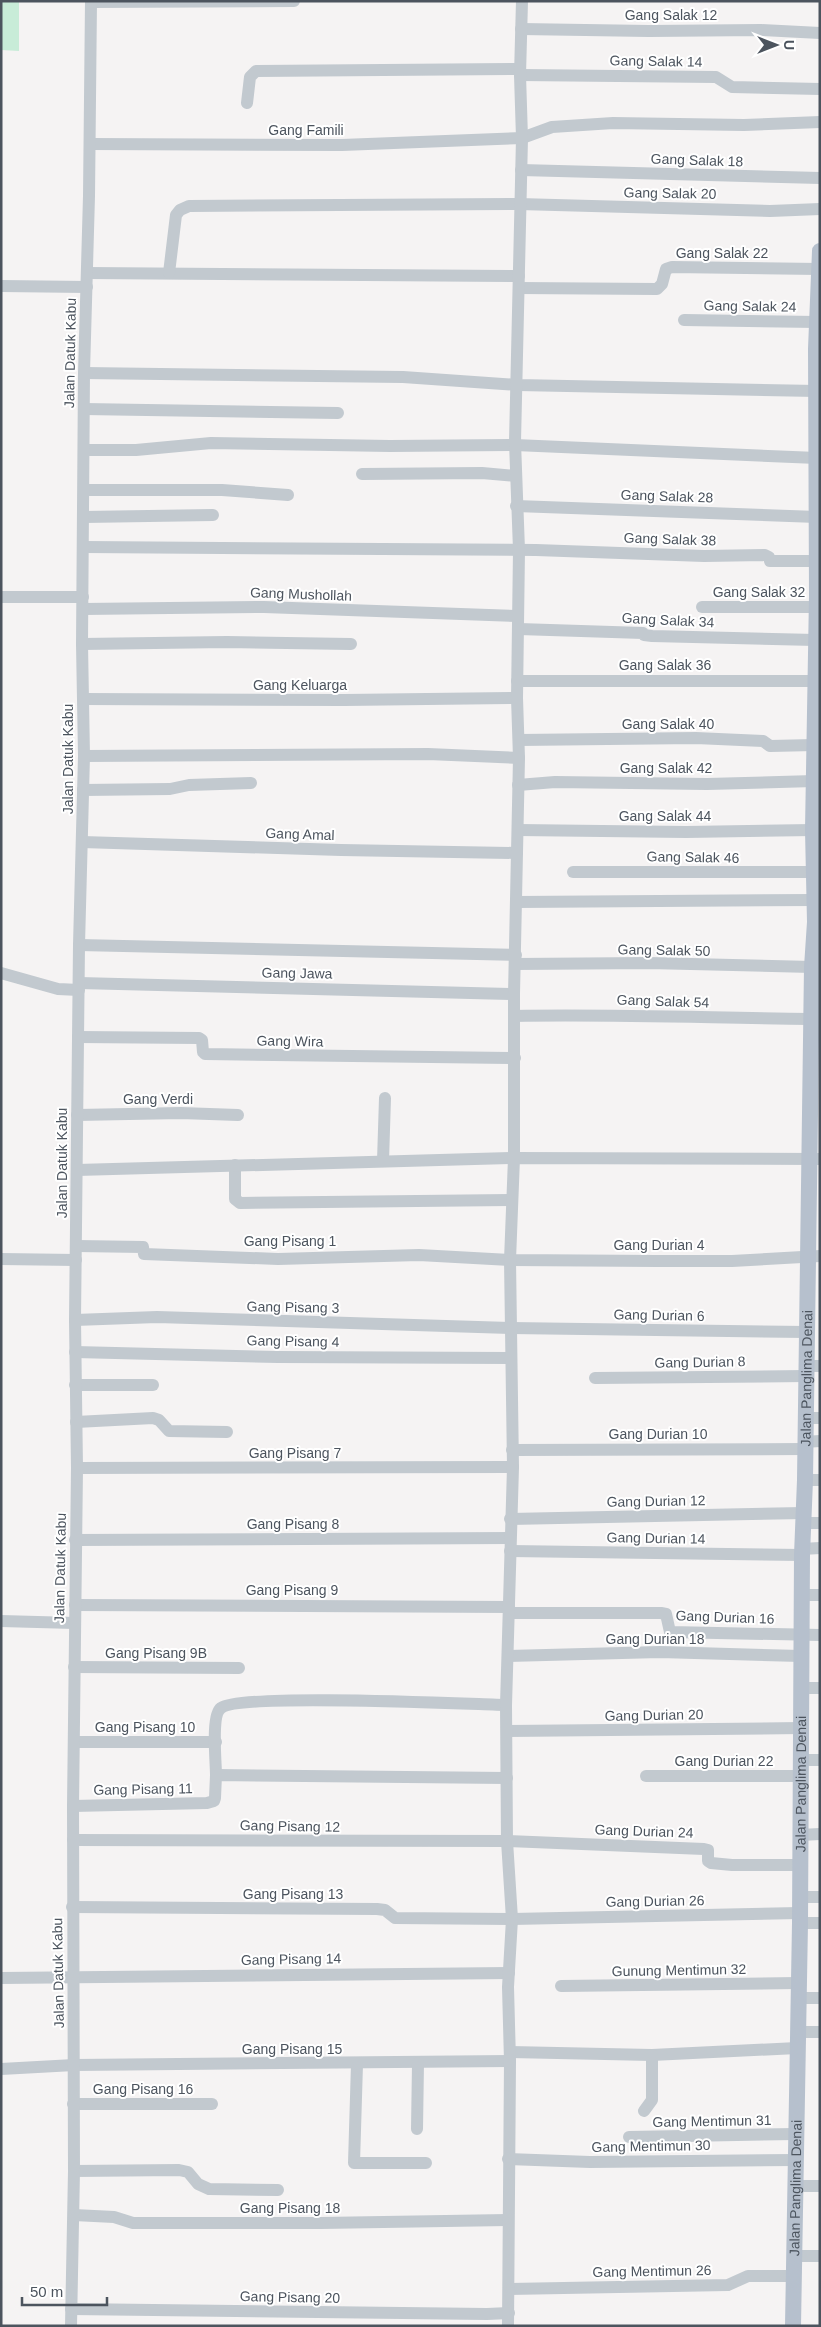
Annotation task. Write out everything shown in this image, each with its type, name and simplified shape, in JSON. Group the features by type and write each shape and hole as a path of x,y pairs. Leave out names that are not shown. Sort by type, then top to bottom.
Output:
{"main road":[{"name":"Jalan Panglima Denai","path":"793,2326 801,1776 802,1552 803,1518 812,1480 810,1444 812,1418 806,1332 814,1294 814,1028 817,922 814,900 816,875 812,830 817,806 814,780 819,478 817,458 817,322 820,251"}],"street":[{"path":"91,2 294,1"},
{"path":"508,2326 509,1973 512,1918 507,1841 506,1705 513,1467 510,1260 514,1158 514,994 519,758 517,681 519,550 515,445 518,385 519,204 522,138 520,72 522,1"},
{"name":"Jalan Datuk Kabu","path":"71,2326 74,2215 72,1907 74,1623 78,1468 75,1385 76,1170 78,988 84,790 80,601 84,546 84,373 90,144 91,2"},
{"name":"Gang Salak 12","path":"522,29 761,30 820,33"},
{"name":"Gang Salak 14","path":"247,103 250,76 256,71 520,72 716,77 732,87 820,89"},
{"name":"Gang Famili","path":"90,144 342,145 522,138 552,127 613,123 744,125 820,122"},
{"name":"Gang Salak 18","path":"521,170 820,178"},
{"name":"Gang Salak 20","path":"169,273 176,215 180,210 189,206 519,204 770,211 820,209"},
{"name":"Gang Salak 22","path":"519,282 657,289 662,284 666,269 670,267 819,274"},
{"path":"87,273 169,273 519,282"},
{"path":"1,286 87,288"},
{"name":"Gang Salak 24","path":"684,320 817,322"},
{"path":"84,373 403,377 518,385 817,391"},
{"path":"84,409 338,413"},
{"path":"84,450 136,450 211,443 390,446 515,445 817,458"},
{"path":"362,474 482,473 516,476"},
{"path":"84,490 222,490 288,495"},
{"name":"Gang Salak 28","path":"516,506 818,528"},
{"path":"84,517 213,515"},
{"path":"84,546 519,550"},
{"name":"Gang Salak 38","path":"519,550 704,556 765,555 769,557 770,562 818,561"},
{"name":"Gang Mushollah","path":"1,597 62,596 80,601 518,616"},
{"name":"Gang Salak 32","path":"702,608 818,599"},
{"name":"Gang Salak 34","path":"519,629 643,633 644,635 652,636 815,640"},
{"path":"82,644 227,642 350,644"},
{"name":"Gang Salak 36","path":"517,681 817,681"},
{"name":"Gang Keluarga","path":"83,699 344,700 517,698"},
{"name":"Gang Salak 40","path":"519,740 696,738 763,741 770,746 816,735"},
{"path":"84,756 428,754 519,758"},
{"name":"Gang Salak 42","path":"518,785 554,782 707,784 814,780"},
{"path":"84,790 170,789 189,785 251,783"},
{"name":"Gang Salak 44","path":"518,830 686,832 812,830"},
{"name":"Gang Amal","path":"82,842 517,853"},
{"name":"Gang Salak 46","path":"572,872 816,875"},
{"path":"517,902 814,900"},
{"name":"Gang Salak 50","path":"79,945 649,963 815,961"},
{"name":"Gang Jawa","path":"1,972 61,990 78,988 514,994"},
{"name":"Gang Salak 54","path":"514,1016 592,1014 814,1028"},
{"name":"Gang Wira","path":"78,1037 199,1038 202,1040 205,1054 515,1058"},
{"path":"383,1161 385,1098"},
{"name":"Gang Verdi","path":"78,1115 181,1113 238,1115"},
{"path":"76,1170 514,1158 814,1159"},
{"path":"235,1165 235,1199 240,1203 512,1200"},
{"name":"Gang Pisang 1","path":"77,1246 143,1247 144,1254 278,1259 419,1255 510,1260"},
{"name":"Gang Durian 4","path":"510,1260 732,1261 814,1257"},
{"path":"1,1259 76,1260"},
{"name":"Gang Pisang 3","path":"75,1320 157,1317 511,1328"},
{"name":"Gang Durian 6","path":"511,1328 806,1332"},
{"name":"Gang Pisang 4","path":"75,1352 278,1357 511,1358"},
{"name":"Gang Durian 8","path":"594,1378 810,1369"},
{"path":"75,1385 153,1385"},
{"path":"76,1422 153,1418 159,1420 169,1431 227,1432"},
{"name":"Gang Durian 10","path":"512,1450 810,1444"},
{"name":"Gang Pisang 7","path":"78,1468 513,1467"},
{"name":"Gang Durian 12","path":"510,1519 803,1518 820,1523"},
{"name":"Gang Pisang 8","path":"75,1540 510,1544"},
{"name":"Gang Durian 14","path":"510,1544 802,1552 820,1548"},
{"path":"802,1595 820,1595"},
{"name":"Gang Pisang 9","path":"75,1605 600,1612"},
{"name":"Gang Durian 16","path":"600,1612 666,1614 670,1632 802,1635"},
{"path":"1,1621 74,1623"},
{"path":"802,1635 820,1635"},
{"name":"Gang Durian 18","path":"508,1656 660,1652 801,1656"},
{"name":"Gang Pisang 9B","path":"74,1667 239,1668"},
{"path":"800,1688 820,1688"},
{"path":"506,1705 277,1700 230,1703 221,1708 215,1717 216,1775 507,1778"},
{"name":"Gang Durian 20","path":"507,1731 801,1728"},
{"name":"Gang Pisang 10","path":"74,1742 216,1742"},
{"path":"801,1760 820,1760"},
{"name":"Gang Pisang 11","path":"73,1806 214,1801 216,1775"},
{"name":"Gang Durian 22","path":"646,1776 801,1776"},
{"path":"800,1835 820,1834"},
{"name":"Gang Pisang 12","path":"73,1840 507,1841"},
{"name":"Gang Durian 24","path":"507,1841 704,1848 708,1850 708,1858 711,1862 732,1865 799,1865"},
{"path":"820,1897 799,1911 820,1923"},
{"name":"Gang Pisang 13","path":"72,1907 377,1909 385,1910 395,1918 512,1918"},
{"name":"Gang Durian 26","path":"512,1918 799,1911"},
{"name":"Gang Pisang 14","path":"1,1978 509,1973"},
{"name":"Gunung Mentimun 32","path":"561,1986 798,1990 820,1998"},
{"name":"Gang Pisang 15","path":"1,2069 74,2065 418,2063 510,2056 652,2055 797,2040 820,2032"},
{"path":"644,2111 652,2100 652,2055"},
{"path":"417,2129 418,2063"},
{"path":"357,2064 354,2164 426,2164"},
{"name":"Gang Pisang 16","path":"73,2104 212,2104"},
{"name":"Gang Mentimun 31","path":"628,2137 796,2134"},
{"name":"Gang Mentimun 30","path":"508,2159 590,2162 795,2160"},
{"path":"74,2171 180,2170 188,2172 198,2184 209,2189 278,2190"},
{"path":"795,2186 820,2186"},
{"name":"Gang Pisang 18","path":"74,2215 114,2218 142,2223 508,2220"},
{"path":"794,2256 820,2256"},
{"name":"Gang Mentimun 26","path":"509,2289 728,2285 748,2276 794,2276"},
{"name":"Gang Pisang 20","path":"72,2309 468,2314 509,2312"}],"green space":[{"path":"1,1 19,1 19,51 1,50"}]}
